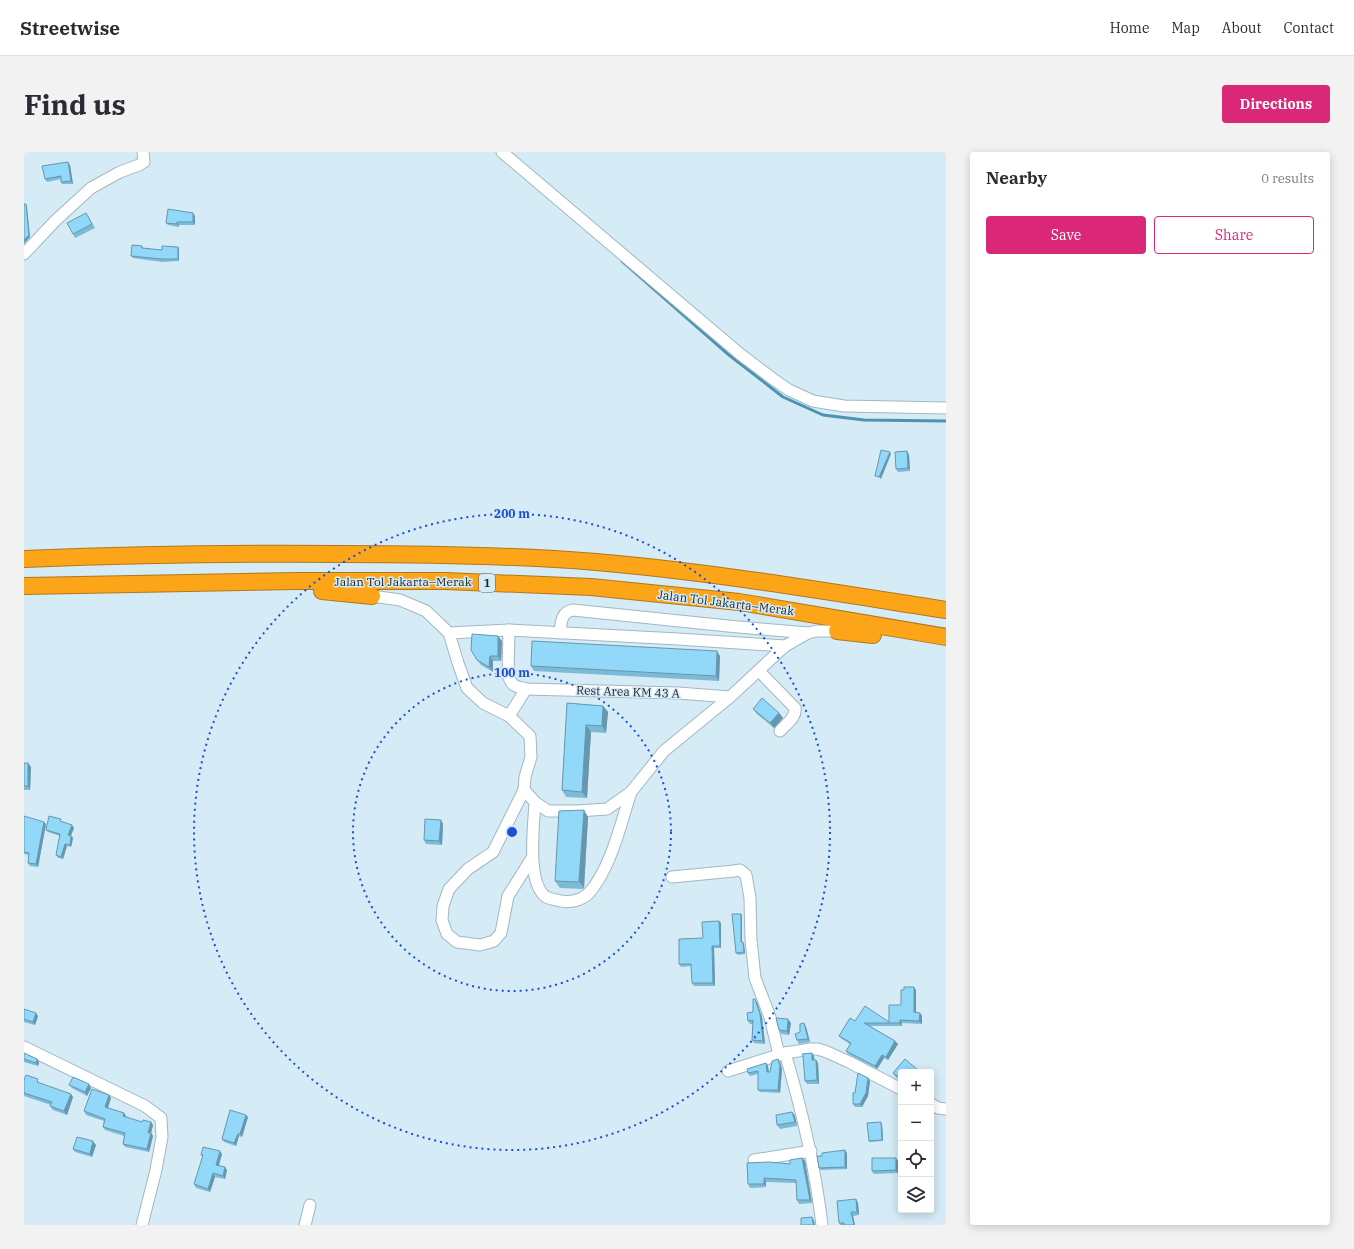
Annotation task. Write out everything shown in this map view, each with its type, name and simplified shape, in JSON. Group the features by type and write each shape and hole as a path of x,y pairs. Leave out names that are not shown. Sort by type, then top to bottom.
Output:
{"highway":[{"name":"Jalan Tol Jakarta–Merak","path":"24,559 148,555 430,554 588,562 740,578 946,610"},
{"name":"Jalan Tol Jakarta–Merak","path":"24,586 136,583 445,581 591,587 739,602 946,637"},
{"path":"136,583 331,591 372,596"},
{"path":"837,631 946,647"}],"street":[{"path":"24,254 55,221 91,188 120,172 140,165 144,162 143,152"},
{"path":"502,152 740,354 773,380 789,390 813,401 844,406 946,408"},
{"path":"372,596 400,600 426,610 449,633 467,688 483,704 509,716 530,736 531,758 525,777 524,790 493,852 468,869 449,889 443,906 442,920 447,934 457,942 480,945 494,941 501,933 508,896 532,858"},
{"path":"560,633 562,620 566,612 573,610 808,633"},
{"path":"678,621 678,639"},
{"path":"449,633 509,630 785,646"},
{"name":"Rest Area KM 43 A","path":"509,630 508,675 510,682 513,685 526,689 678,693 730,697"},
{"path":"524,790 548,811 607,809 632,792 664,751 730,697 785,646 808,633 817,630 837,631"},
{"path":"759,671 795,708 796,712 794,716 780,731"},
{"path":"509,716 526,689"},
{"path":"536,802 532,858 536,880 542,894 547,898 563,901 581,900 590,892 606,865 632,792"},
{"path":"672,877 740,870 746,875 750,898 751,940 755,978 795,1086 811,1151 822,1225"},
{"path":"24,1047 145,1106 161,1118 162,1137 156,1170 142,1225"},
{"path":"728,1071 782,1054 811,1049 827,1052 898,1088"},
{"path":"933,1105 938,1108 946,1109"},
{"path":"754,1160 811,1151"},
{"path":"305,1225 310,1205"}],"building":[{"path":"68,162 71,181 61,182 61,176 45,179 42,166"},
{"path":"24,204 26,204 29,235 24,240"},
{"path":"168,209 193,213 193,222 177,222 177,224 166,223"},
{"path":"86,213 92,224 73,234 67,223"},
{"path":"132,245 142,246 142,248 162,250 162,246 178,247 178,259 131,256"},
{"path":"881,450 890,452 879,477 875,476"},
{"path":"907,451 908,468 896,469 895,452"},
{"path":"472,634 498,636 498,656 490,656 489,667 477,660 471,650"},
{"path":"532,641 717,651 716,676 531,666"},
{"path":"762,698 779,713 770,723 753,709"},
{"path":"567,703 603,706 602,726 586,725 582,792 562,790"},
{"path":"24,763 28,763 28,786 24,786"},
{"path":"584,810 579,881 555,881 559,811"},
{"path":"24,816 44,822 36,864 28,863 29,853 24,852"},
{"path":"49,816 61,819 60,821 72,825 68,835 71,836 70,845 65,844 61,857 56,855 60,834 46,830"},
{"path":"425,819 441,820 439,841 424,840"},
{"path":"732,914 741,914 741,942 743,942 744,952 736,953"},
{"path":"719,921 720,946 712,946 713,983 692,983 691,964 679,964 679,939 703,938 702,922"},
{"path":"904,987 914,987 914,1012 920,1013 919,1021 900,1020 900,1023 864,1023 895,1041 886,1057 882,1055 875,1066 846,1051 851,1043 839,1036 850,1018 855,1021 865,1006 889,1022 889,1005 901,1005 901,990 904,990"},
{"path":"753,999 755,999 760,1014 763,1041 752,1040 753,1020 748,1021 747,1013 753,1012"},
{"path":"24,1009 36,1013 33,1022 24,1019"},
{"path":"776,1018 788,1019 787,1031 779,1030"},
{"path":"804,1023 808,1039 797,1040 795,1034 800,1032 800,1024"},
{"path":"24,1053 37,1059 36,1063 24,1059"},
{"path":"812,1053 812,1060 816,1060 817,1080 805,1081 802,1054"},
{"path":"778,1059 780,1066 778,1090 758,1090 758,1071 748,1073 747,1069 766,1063 767,1072 770,1072 772,1061"},
{"path":"905,1059 917,1069 898,1069 898,1077 893,1073"},
{"path":"858,1073 868,1078 866,1093 860,1104 853,1104 853,1093 855,1093"},
{"path":"26,1075 38,1079 37,1082 71,1094 64,1111 50,1106 52,1102 24,1093 24,1080"},
{"path":"73,1077 89,1084 85,1092 69,1085"},
{"path":"92,1089 109,1095 105,1107 124,1113 123,1116 142,1122 143,1120 151,1122 148,1133 151,1133 147,1149 123,1144 125,1133 103,1127 105,1119 84,1111"},
{"path":"230,1110 246,1115 240,1134 238,1134 234,1143 222,1139"},
{"path":"792,1112 795,1122 777,1125 776,1115"},
{"path":"881,1122 882,1140 869,1141 867,1123"},
{"path":"77,1137 93,1141 90,1154 73,1149"},
{"path":"203,1147 220,1151 216,1165 225,1167 223,1176 213,1173 208,1189 194,1184 203,1155 201,1155"},
{"path":"845,1150 845,1167 819,1168 817,1156 822,1156 822,1153"},
{"path":"802,1158 810,1200 797,1200 796,1180 764,1178 764,1184 748,1184 747,1163 769,1162 790,1164 790,1160"},
{"path":"872,1158 896,1158 896,1170 872,1171"},
{"path":"856,1199 857,1212 851,1212 854,1225 844,1225 844,1223 839,1223 837,1201"},
{"path":"812,1217 814,1225 801,1225 801,1218"}],"waterway":[{"path":"622,261 729,355 783,397 823,415 864,420 946,421"}]}
